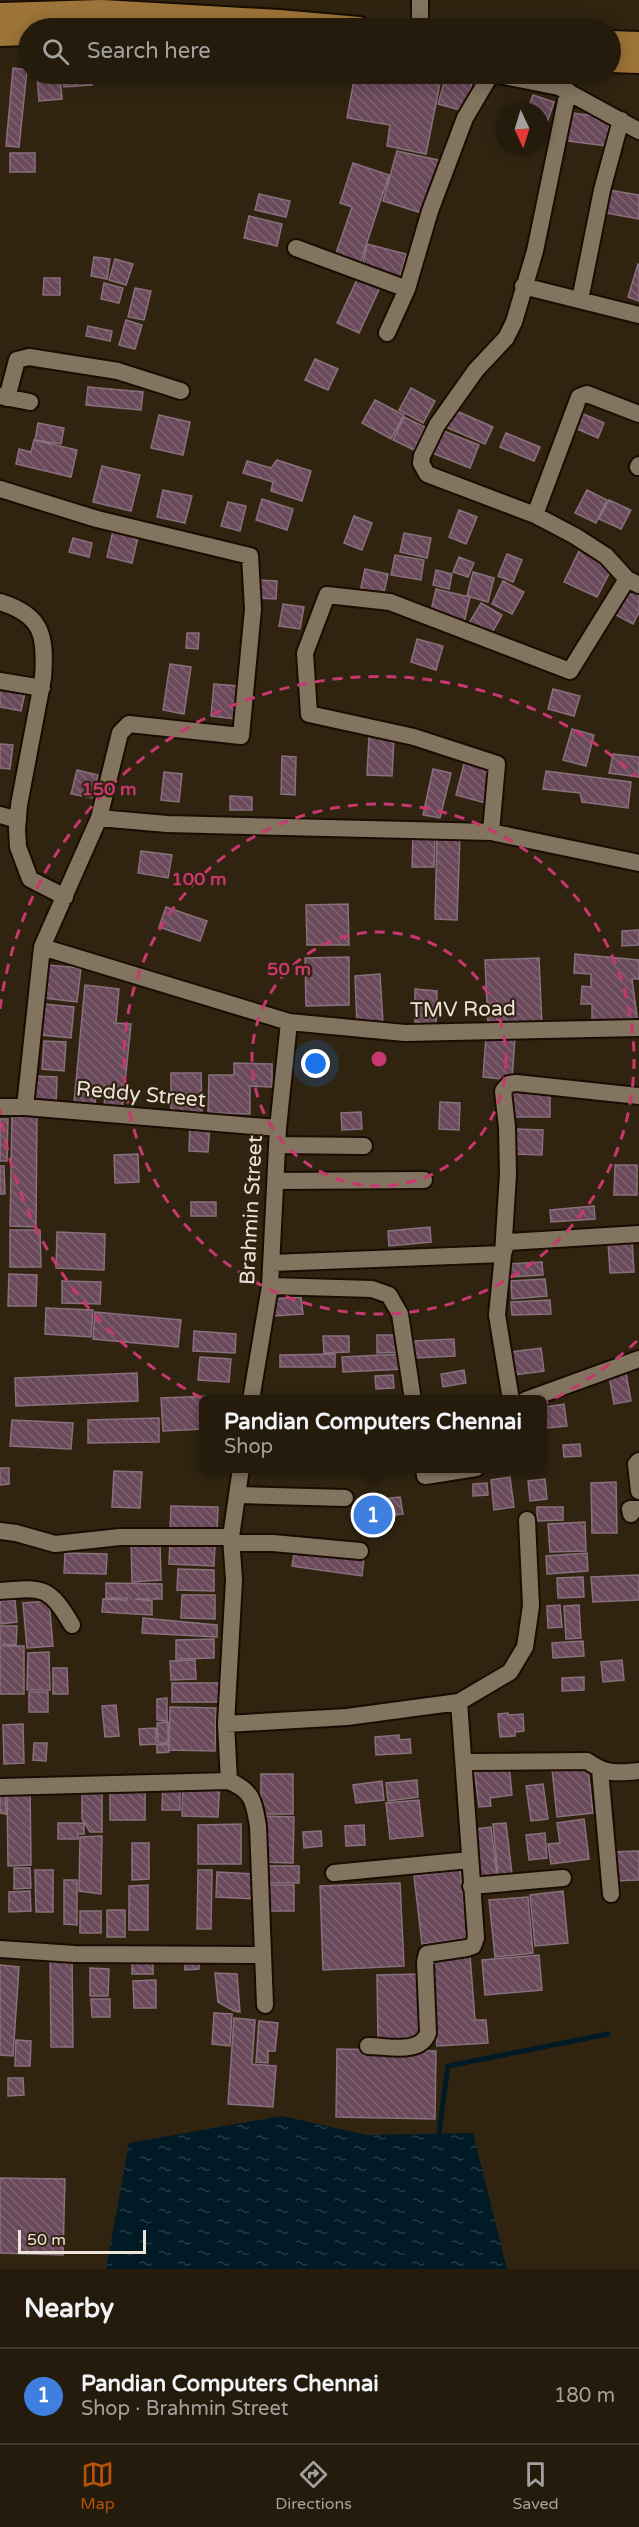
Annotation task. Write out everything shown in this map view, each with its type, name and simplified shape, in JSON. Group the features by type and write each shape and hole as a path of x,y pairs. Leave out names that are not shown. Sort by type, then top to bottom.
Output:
{"main road":[{"path":"0,14 103,5 246,18"},
{"path":"0,35 18,34"},
{"path":"621,42 639,43"},
{"path":"621,61 639,62"}],"street":[{"path":"420,0 420,18"},
{"path":"387,333 407,289 430,211 465,118 486,84"},
{"path":"544,84 560,87 639,131"},
{"path":"490,832 497,764 414,737 309,714 305,653 327,595 390,602 570,671 633,582 606,556 575,536 535,515 427,474 422,463 422,456 436,425 476,370 506,338 514,322 535,251 567,91"},
{"path":"580,300 602,190 621,120"},
{"path":"296,248 407,289"},
{"path":"523,286 639,315"},
{"path":"30,402 4,397 17,360 29,357 118,371 182,390"},
{"path":"535,515 579,398 587,394 639,414"},
{"path":"0,489 96,519 250,556 253,609 241,736 129,724 120,733 99,818 42,947 25,1107"},
{"path":"0,602 20,608 36,621 43,637 45,657 42,688 18,820 18,847 30,879 65,897"},
{"path":"0,681 42,688"},
{"path":"0,814 18,820"},
{"path":"99,818 167,824 490,832 639,863"},
{"name":"TMV Road","path":"42,947 289,1022 405,1034 639,1028"},
{"name":"Brahmin Street","path":"252,1395 270,1286 278,1136 289,1022"},
{"path":"510,1395 496,1315 503,1254 507,1174 507,1127 503,1091 516,1083 639,1096"},
{"name":"Reddy Street","path":"0,1107 25,1107 364,1146"},
{"path":"276,1181 424,1180"},
{"path":"503,1254 507,1242 639,1234"},
{"path":"272,1263 503,1254"},
{"path":"270,1286 372,1289 388,1295 400,1314 412,1395"},
{"path":"540,1395 639,1359"},
{"path":"634,1505 636,1464 639,1461"},
{"path":"229,1781 226,1724 234,1580 231,1540 240,1473"},
{"path":"425,1473 425,1476 444,1473"},
{"path":"237,1496 345,1498"},
{"path":"226,1724 347,1717 459,1702 510,1672 525,1647 531,1606 527,1520"},
{"path":"0,1531 55,1544 120,1537 231,1540 360,1551"},
{"path":"0,1591 36,1588 58,1602 72,1625"},
{"path":"368,2046 417,2047 425,2042 428,2033 425,1962 427,1954 467,1948 473,1946 476,1938 459,1702"},
{"path":"464,1762 587,1761 600,1770 614,1773 639,1771"},
{"path":"600,1770 611,1894"},
{"path":"0,1787 229,1781 243,1786 255,1803 262,1891 261,1955 265,2005"},
{"path":"334,1873 470,1860"},
{"path":"471,1886 563,1878"},
{"path":"0,1949 74,1954 261,1955"}],"water":[{"path":"282,2116 367,2135 473,2133 507,2269 106,2269 129,2143"}],"building":[{"path":"13,68 18,69 18,84 26,84 19,147 6,146"},
{"path":"38,84 61,84 62,99 39,101"},
{"path":"64,84 92,85 64,87"},
{"path":"353,84 440,84 426,154 387,146 390,125 347,118"},
{"path":"444,84 472,84 464,111 438,104"},
{"path":"533,95 554,102 549,117 549,102 530,102"},
{"path":"565,112 610,118 606,146 561,140"},
{"path":"397,151 443,161 425,214 383,201"},
{"path":"10,153 35,153 35,172 10,172"},
{"path":"353,163 389,175 359,267 334,259 352,207 340,203"},
{"path":"603,189 639,195 639,219 600,212"},
{"path":"259,194 290,201 286,217 255,210"},
{"path":"249,216 282,224 277,246 244,238"},
{"path":"367,244 406,254 400,277 362,267"},
{"path":"94,257 110,259 107,279 91,276"},
{"path":"115,259 133,264 126,285 109,280"},
{"path":"639,265 639,301 628,297"},
{"path":"360,273 382,283 359,333 337,323"},
{"path":"44,278 60,278 60,295 43,295"},
{"path":"104,283 123,288 119,303 101,299"},
{"path":"135,288 151,291 144,320 128,317"},
{"path":"126,320 142,325 135,349 119,345"},
{"path":"88,326 112,331 110,341 86,336"},
{"path":"315,359 338,369 328,390 305,380"},
{"path":"88,387 143,392 141,410 86,405"},
{"path":"411,388 435,401 423,423 399,410"},
{"path":"375,400 404,415 391,439 362,423"},
{"path":"452,409 493,427 485,444 444,426"},
{"path":"581,413 604,423 598,438 575,428"},
{"path":"159,415 190,422 183,455 151,448"},
{"path":"404,417 425,427 414,450 393,440"},
{"path":"38,423 64,428 61,444 35,440"},
{"path":"436,428 479,445 470,468 427,451"},
{"path":"506,433 540,447 534,461 500,447"},
{"path":"34,440 77,450 71,477 16,464 19,449 31,452"},
{"path":"277,460 311,471 302,501 271,491 273,482 243,473 247,461 271,468"},
{"path":"102,466 140,475 131,511 93,502"},
{"path":"163,490 192,496 185,523 157,517"},
{"path":"587,490 607,500 596,523 575,513"},
{"path":"262,499 293,509 287,530 256,520"},
{"path":"609,500 631,510 621,529 599,519"},
{"path":"228,502 246,506 240,531 221,526"},
{"path":"459,510 477,517 466,544 449,537"},
{"path":"354,516 372,523 362,550 344,543"},
{"path":"114,527 139,533 132,563 107,557"},
{"path":"404,533 431,538 427,558 400,552"},
{"path":"73,538 92,543 89,557 69,552"},
{"path":"582,545 611,570 597,597 564,582"},
{"path":"507,554 522,560 513,582 498,576"},
{"path":"395,555 424,560 421,580 391,575"},
{"path":"459,557 474,563 468,577 453,572"},
{"path":"365,569 388,574 383,597 360,592"},
{"path":"436,570 452,574 449,589 433,585"},
{"path":"473,572 494,578 488,602 467,596"},
{"path":"256,580 277,581 276,599 255,598"},
{"path":"503,581 524,592 512,614 492,604"},
{"path":"630,588 639,593 639,612 633,624 616,615"},
{"path":"436,589 470,597 464,623 430,615"},
{"path":"481,603 502,615 489,638 468,625"},
{"path":"283,604 304,607 300,629 279,626"},
{"path":"187,633 199,633 198,649 186,648"},
{"path":"417,639 443,646 436,670 411,662"},
{"path":"170,664 191,667 184,714 163,710"},
{"path":"0,682 26,688 21,711 0,707"},
{"path":"214,684 238,686 235,719 211,716"},
{"path":"553,689 580,696 574,716 548,709"},
{"path":"572,729 594,735 586,766 563,760"},
{"path":"369,736 394,737 392,776 367,775"},
{"path":"0,744 13,745 10,769 0,768"},
{"path":"613,754 639,757 639,777 609,773"},
{"path":"282,756 296,757 295,795 281,794"},
{"path":"465,760 495,768 486,803 456,795"},
{"path":"433,769 451,773 440,818 423,815"},
{"path":"77,770 98,775 92,798 71,794"},
{"path":"546,771 631,782 628,808 582,802 580,793 543,789"},
{"path":"164,772 182,774 179,802 161,800"},
{"path":"230,796 252,797 252,810 230,810"},
{"path":"413,836 435,836 434,867 412,867"},
{"path":"437,836 460,836 457,920 435,919"},
{"path":"141,851 172,855 168,878 138,873"},
{"path":"348,904 349,945 307,945 306,905"},
{"path":"166,907 207,921 200,941 159,927"},
{"path":"639,930 639,945 622,946 622,931"},
{"path":"575,954 639,960 639,979 632,979 638,1024 592,1025 592,1004 581,1004 582,986 591,987 591,974 574,973"},
{"path":"349,957 349,1005 306,1006 305,958"},
{"path":"539,958 542,1026 488,1027 485,960"},
{"path":"47,965 81,968 77,1002 44,998"},
{"path":"380,974 383,1023 357,1025 355,976"},
{"path":"85,985 119,989 116,1023 131,1024 122,1112 104,1110 105,1091 96,1089 95,1105 74,1103"},
{"path":"415,989 437,991 436,1025 415,1022"},
{"path":"44,1004 74,1007 71,1038 41,1035"},
{"path":"486,1036 515,1038 512,1080 483,1077"},
{"path":"44,1041 66,1042 64,1071 42,1069"},
{"path":"234,1063 272,1064 272,1087 250,1086 250,1114 208,1113 209,1075 234,1075"},
{"path":"171,1073 201,1073 202,1111 171,1112"},
{"path":"35,1076 57,1077 56,1104 33,1104"},
{"path":"513,1089 550,1089 550,1117 512,1117"},
{"path":"440,1102 460,1103 459,1130 439,1129"},
{"path":"361,1112 362,1129 342,1130 341,1113"},
{"path":"12,1114 37,1115 36,1227 10,1226"},
{"path":"0,1119 8,1119 7,1161 0,1161"},
{"path":"190,1124 210,1125 208,1152 189,1151"},
{"path":"515,1129 543,1130 542,1155 514,1154"},
{"path":"138,1154 139,1182 115,1183 114,1155"},
{"path":"615,1165 637,1165 637,1195 614,1195"},
{"path":"0,1166 4,1166 5,1194 0,1194"},
{"path":"191,1202 216,1202 216,1216 191,1216"},
{"path":"594,1206 595,1219 551,1222 550,1210"},
{"path":"430,1227 431,1242 389,1246 388,1231"},
{"path":"10,1230 40,1230 41,1267 10,1267"},
{"path":"57,1232 105,1234 104,1270 56,1268"},
{"path":"632,1241 634,1272 610,1273 608,1242"},
{"path":"542,1262 543,1275 508,1277 507,1264"},
{"path":"9,1274 37,1275 36,1306 8,1306"},
{"path":"545,1279 547,1296 512,1299 511,1281"},
{"path":"62,1281 101,1282 100,1304 62,1303"},
{"path":"301,1297 303,1314 274,1316 273,1299"},
{"path":"550,1300 551,1314 512,1315 511,1302"},
{"path":"46,1308 93,1310 91,1337 45,1334"},
{"path":"95,1312 181,1320 178,1347 93,1339"},
{"path":"194,1331 236,1334 235,1353 193,1351"},
{"path":"377,1335 402,1335 403,1352 377,1353"},
{"path":"323,1336 349,1336 349,1352 324,1353"},
{"path":"454,1339 455,1356 416,1358 414,1341"},
{"path":"541,1348 544,1371 514,1375 511,1352"},
{"path":"335,1354 335,1367 280,1367 280,1355"},
{"path":"402,1354 403,1369 343,1372 342,1357"},
{"path":"200,1357 231,1359 229,1382 198,1380"},
{"path":"464,1370 466,1383 443,1387 441,1374"},
{"path":"137,1373 138,1401 16,1406 15,1378"},
{"path":"626,1373 631,1401 614,1404 609,1376"},
{"path":"393,1375 394,1388 376,1389 375,1376"},
{"path":"199,1397 199,1429 163,1431 161,1398"},
{"path":"564,1404 567,1426 547,1428 547,1407"},
{"path":"159,1418 159,1442 88,1443 88,1420"},
{"path":"12,1420 73,1423 71,1449 10,1446"},
{"path":"580,1444 581,1456 564,1457 563,1445"},
{"path":"0,1468 9,1468 9,1484 0,1485"},
{"path":"114,1471 142,1472 140,1508 112,1507"},
{"path":"510,1477 514,1507 494,1510 491,1480"},
{"path":"545,1479 547,1499 530,1501 528,1481"},
{"path":"616,1482 617,1533 592,1533 591,1483"},
{"path":"487,1483 488,1495 473,1496 473,1484"},
{"path":"400,1497 403,1514 384,1517 382,1499"},
{"path":"171,1506 218,1507 217,1533 170,1532"},
{"path":"537,1507 563,1507 563,1520 537,1521"},
{"path":"585,1522 586,1551 550,1552 548,1524"},
{"path":"131,1541 160,1542 161,1580 132,1582"},
{"path":"170,1542 215,1544 214,1566 169,1564"},
{"path":"295,1547 364,1557 362,1576 292,1566"},
{"path":"65,1553 107,1554 106,1574 64,1573"},
{"path":"587,1553 588,1571 547,1574 546,1556"},
{"path":"178,1569 214,1570 214,1591 177,1590"},
{"path":"639,1575 639,1600 593,1602 591,1577"},
{"path":"583,1577 584,1597 558,1598 557,1578"},
{"path":"106,1583 162,1584 162,1599 135,1599 152,1601 152,1615 102,1612 103,1599 127,1600 127,1598 106,1598"},
{"path":"182,1595 215,1595 215,1619 181,1618"},
{"path":"15,1600 17,1622 0,1624 0,1601"},
{"path":"49,1601 53,1646 27,1648 23,1603"},
{"path":"560,1605 562,1627 548,1628 547,1606"},
{"path":"579,1605 581,1638 566,1639 564,1606"},
{"path":"143,1618 217,1625 217,1637 142,1633"},
{"path":"0,1626 17,1626 16,1645 0,1644"},
{"path":"214,1639 214,1658 176,1659 176,1640"},
{"path":"583,1641 584,1656 553,1658 552,1643"},
{"path":"0,1646 24,1646 24,1694 0,1694"},
{"path":"49,1652 50,1690 27,1690 28,1653"},
{"path":"195,1660 196,1679 171,1680 170,1661"},
{"path":"622,1660 624,1680 603,1682 601,1662"},
{"path":"53,1668 67,1668 68,1694 53,1694"},
{"path":"584,1677 584,1690 562,1691 562,1678"},
{"path":"172,1683 219,1683 219,1702 172,1702"},
{"path":"29,1692 48,1692 48,1712 29,1712"},
{"path":"167,1698 167,1721 157,1720 157,1699"},
{"path":"116,1705 119,1736 105,1737 102,1706"},
{"path":"170,1707 216,1708 215,1751 169,1750"},
{"path":"508,1713 508,1715 523,1714 524,1731 515,1732 515,1736 500,1737 498,1714"},
{"path":"168,1722 168,1743 158,1743 157,1723"},
{"path":"23,1724 24,1763 4,1764 3,1725"},
{"path":"156,1728 156,1744 140,1745 139,1729"},
{"path":"399,1735 399,1740 410,1739 411,1753 376,1755 375,1737"},
{"path":"34,1743 47,1743 46,1761 33,1760"},
{"path":"168,1744 169,1752 157,1753 157,1745"},
{"path":"509,1764 512,1795 490,1798 491,1806 479,1807 474,1768"},
{"path":"552,1769 588,1769 593,1813 557,1817"},
{"path":"261,1774 293,1774 293,1814 261,1814"},
{"path":"163,1776 180,1776 180,1810 162,1810"},
{"path":"183,1776 220,1778 218,1817 182,1816"},
{"path":"110,1779 145,1779 145,1820 110,1820"},
{"path":"417,1780 418,1797 388,1801 386,1783"},
{"path":"382,1781 384,1800 356,1803 353,1785"},
{"path":"543,1784 548,1819 531,1821 526,1786"},
{"path":"7,1785 30,1785 31,1865 8,1866"},
{"path":"82,1786 102,1786 102,1832 90,1832 82,1819"},
{"path":"0,1787 5,1787 6,1814 0,1813"},
{"path":"419,1800 423,1836 390,1839 386,1803"},
{"path":"262,1816 294,1817 293,1863 261,1862"},
{"path":"584,1819 589,1859 551,1864 548,1844 560,1843 557,1823"},
{"path":"58,1823 84,1823 84,1834 78,1834 78,1839 58,1839"},
{"path":"506,1823 512,1874 498,1876 493,1824"},
{"path":"241,1824 241,1864 198,1864 198,1825"},
{"path":"364,1825 365,1845 346,1846 345,1826"},
{"path":"491,1827 497,1877 481,1878 475,1829"},
{"path":"321,1831 322,1846 304,1848 303,1832"},
{"path":"545,1833 547,1858 529,1860 526,1835"},
{"path":"102,1836 101,1894 79,1891 80,1837"},
{"path":"132,1843 149,1843 149,1879 132,1880"},
{"path":"639,1851 639,1880 611,1881 610,1852"},
{"path":"266,1866 299,1866 299,1883 266,1883"},
{"path":"14,1868 30,1868 31,1888 14,1889"},
{"path":"35,1870 53,1870 53,1912 36,1912"},
{"path":"198,1870 212,1870 211,1929 197,1929"},
{"path":"460,1870 468,1938 422,1944 414,1876"},
{"path":"217,1872 258,1874 257,1899 216,1897"},
{"path":"64,1880 77,1880 77,1925 64,1924"},
{"path":"400,1883 404,1966 323,1970 320,1886"},
{"path":"148,1885 148,1930 129,1930 129,1886"},
{"path":"263,1885 294,1885 294,1911 263,1911"},
{"path":"30,1891 31,1911 9,1912 9,1892"},
{"path":"563,1891 568,1943 535,1946 530,1895"},
{"path":"528,1897 533,1953 495,1957 489,1900"},
{"path":"107,1910 125,1910 125,1937 107,1937"},
{"path":"80,1911 101,1911 101,1933 80,1933"},
{"path":"132,1948 153,1948 153,1974 132,1974"},
{"path":"185,1950 199,1951 199,1969 185,1970"},
{"path":"50,1954 72,1954 73,2047 51,2047"},
{"path":"470,1955 475,2020 486,2020 488,2043 437,2046 431,1958"},
{"path":"539,1955 542,1990 485,1995 482,1960"},
{"path":"0,1965 19,1967 13,2056 0,2055"},
{"path":"90,1968 109,1969 108,1996 90,1996"},
{"path":"215,1973 237,1974 240,2012 218,2002"},
{"path":"420,1974 421,2042 378,2043 377,1975"},
{"path":"156,1980 156,2008 134,2008 133,1981"},
{"path":"91,1999 110,1999 110,2017 92,2017"},
{"path":"214,2013 232,2014 230,2046 212,2044"},
{"path":"234,2018 255,2020 252,2064 276,2066 273,2107 228,2104"},
{"path":"259,2021 278,2023 275,2051 268,2051 268,2063 256,2062"},
{"path":"16,2040 31,2041 30,2066 15,2066"},
{"path":"337,2049 436,2051 435,2119 336,2117"},
{"path":"8,2078 23,2078 24,2095 8,2096"},
{"path":"0,2178 65,2179 63,2255 0,2253"}],"waterway":[{"path":"438,2140 448,2066 608,2034"}],"place":[{"name":"Pandian Computers Chennai","path":"373,1515"}]}
